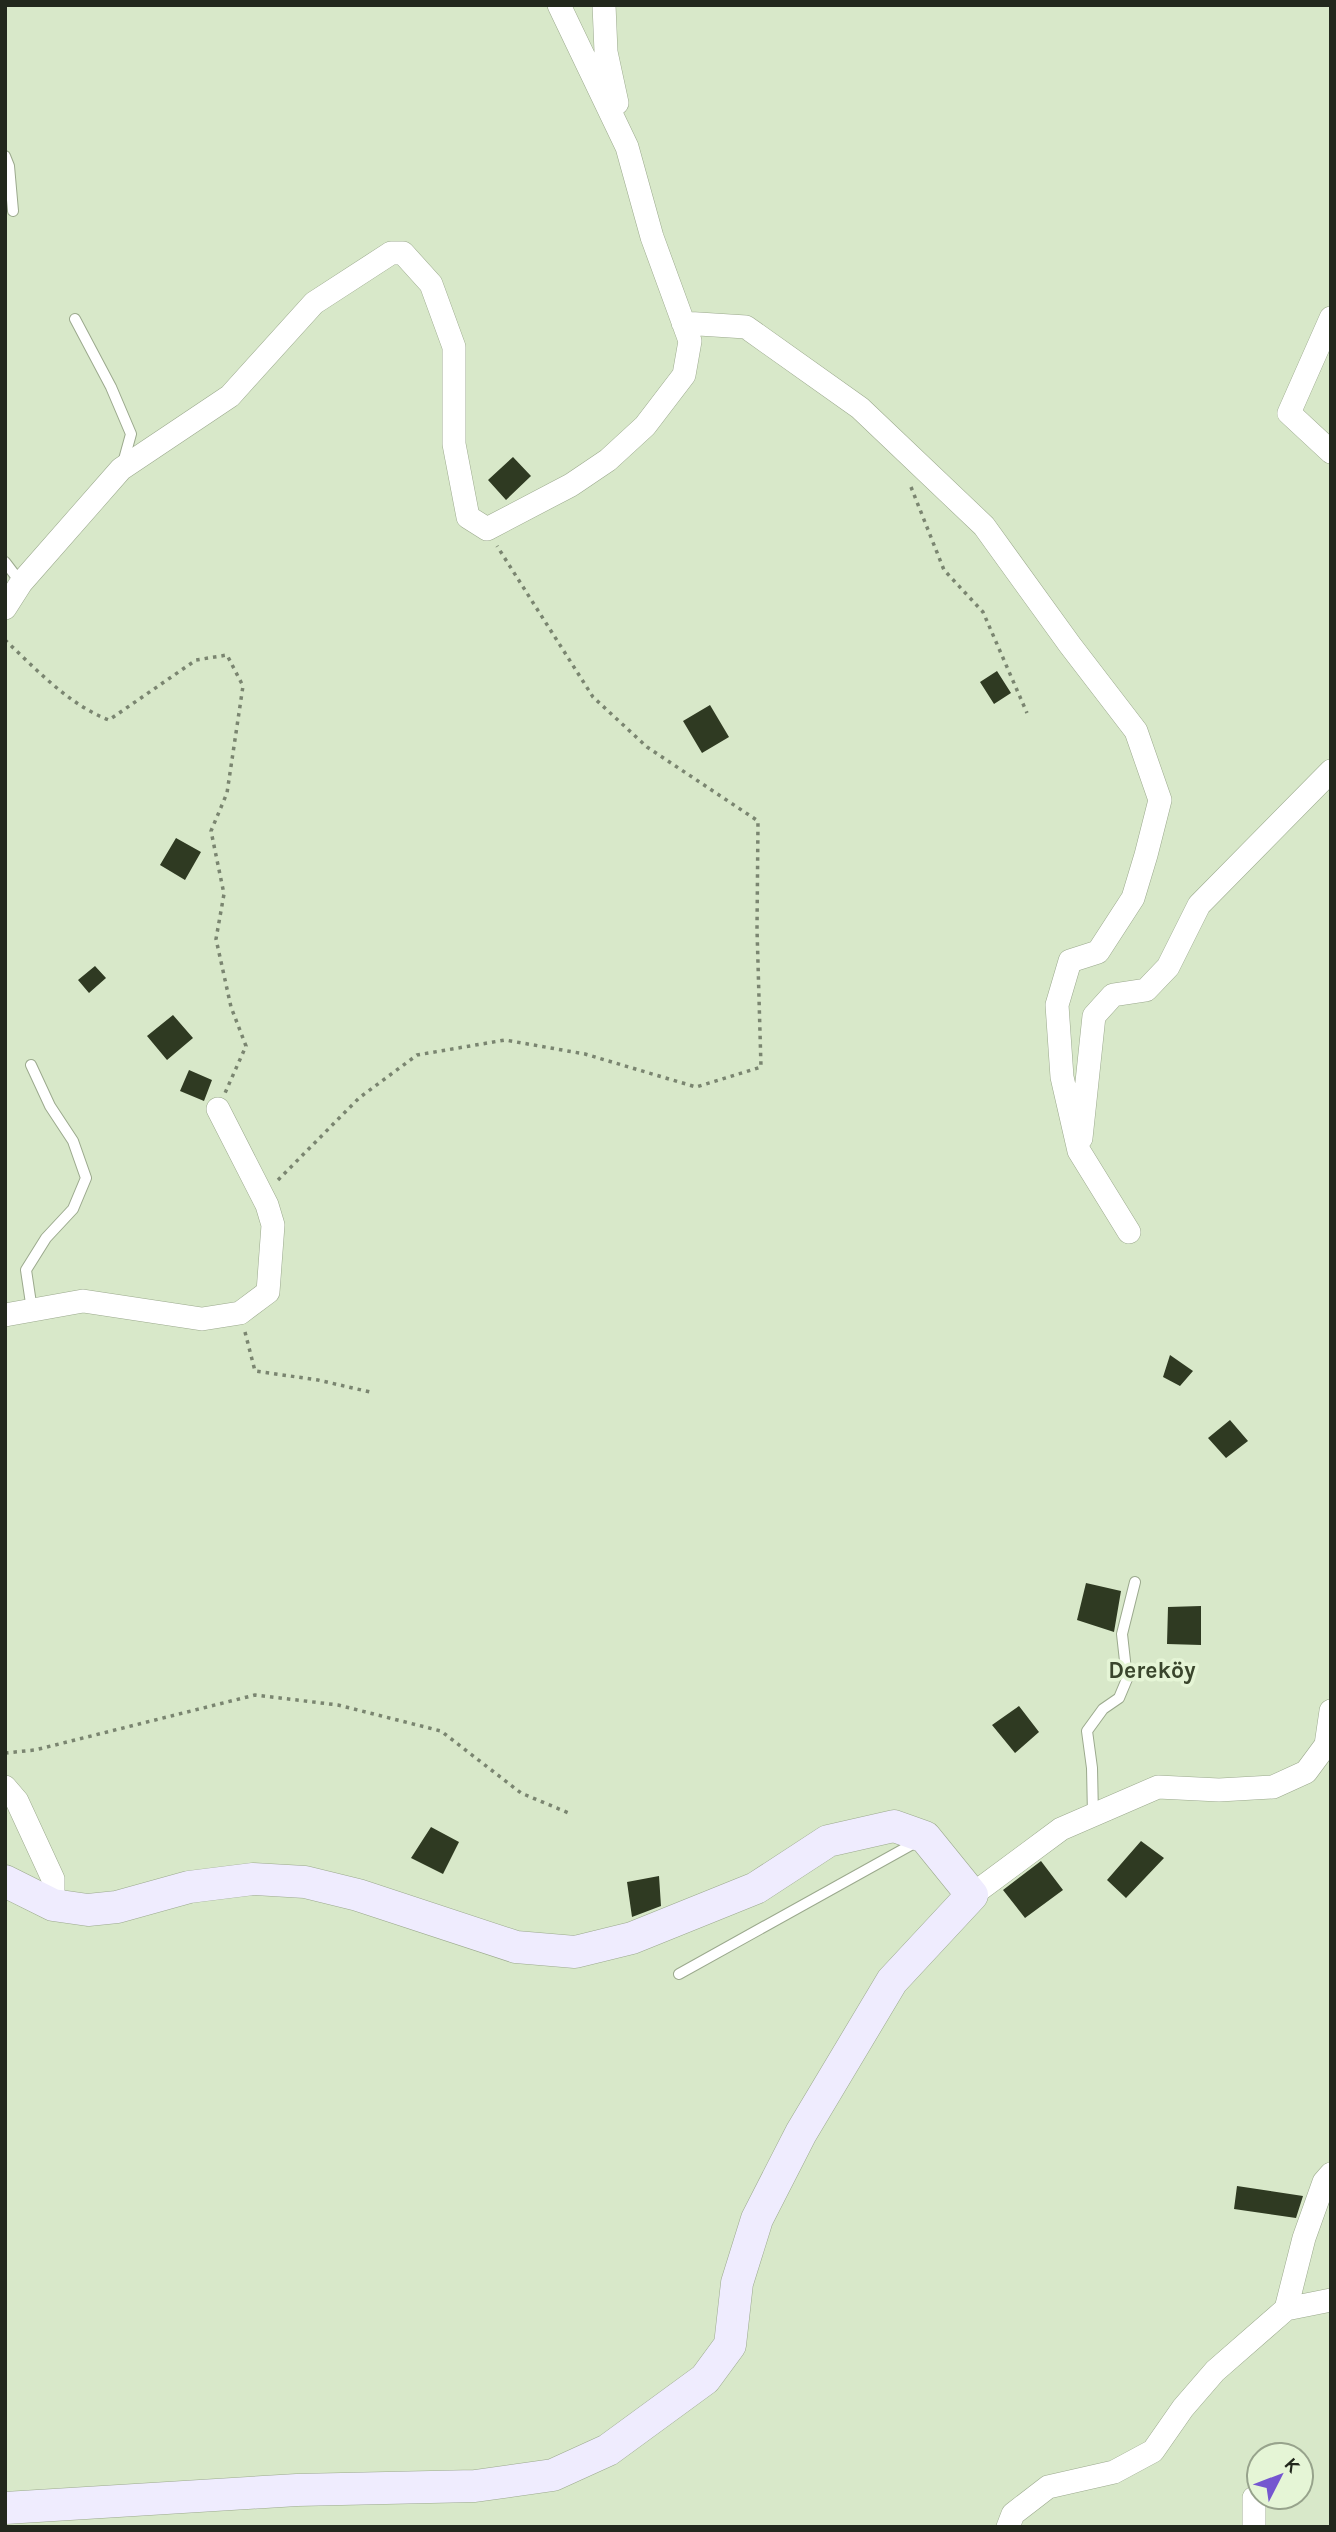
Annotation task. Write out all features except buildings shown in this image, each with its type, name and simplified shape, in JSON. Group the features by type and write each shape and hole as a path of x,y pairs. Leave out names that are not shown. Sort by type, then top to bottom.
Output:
{"street":[{"path":"559,5 627,147"},
{"path":"5,608 21,583 121,470 230,396 314,303 391,253 403,253 431,284 454,346 454,444 468,517 487,529 571,485 608,460 645,426 684,375 690,341 652,237 627,147 606,52 604,5"},
{"path":"1331,318 1289,413 1331,452"},
{"path":"683,323 747,327 860,408 984,526 1136,731 1160,800 1146,855 1133,898 1098,952 1070,961 1058,1005 1062,1077 1079,1150 1129,1233"},
{"path":"1079,1150 1094,1016 1113,995 1146,990 1168,967 1199,905 1331,771"},
{"path":"5,1315 83,1301 202,1319 240,1313 268,1292 273,1225 262,1196 218,1109"},
{"path":"5,2508 297,2490 475,2486 553,2475 608,2450 705,2379 730,2345 737,2283 757,2220 801,2133 892,1981 972,1895 1062,1829 1158,1787 1219,1790 1273,1787 1306,1772 1326,1745 1331,1711"},
{"path":"5,1787 17,1801 53,1879 53,1905"},
{"path":"5,1881 53,1905 88,1910 117,1907 189,1887 253,1880 305,1882 358,1895 516,1947 575,1952 632,1938 756,1888 828,1841 894,1826 925,1837 972,1895"},
{"path":"1286,2309 1304,2238 1324,2182 1331,2174"},
{"path":"1008,2527 1013,2514 1048,2487 1114,2472 1153,2451 1183,2408 1215,2371 1286,2309 1331,2300"}],"lane":[{"path":"5,156 9,166 13,211"},
{"path":"75,319 111,387 131,434 121,470"},
{"path":"5,562 21,583"},
{"path":"31,1065 50,1106 73,1141 86,1178 73,1209 46,1238 26,1270 32,1310"},
{"path":"1093,1815 1092,1768 1087,1731 1103,1709 1119,1698 1127,1679 1122,1634 1135,1582"},
{"path":"679,1974 925,1837"}],"path":[{"path":"911,486 944,570 983,612 1027,713"},
{"path":"262,1196 359,1098 417,1055 505,1040 585,1054 696,1087 761,1067 757,929 758,821 647,747 593,697 487,529"},
{"path":"5,640 51,683 94,715 109,720 196,660 227,655 243,686 227,793 211,831 224,894 216,939 231,1007 246,1046 218,1109"},
{"path":"240,1313 255,1371 318,1380 370,1392"},
{"path":"5,1753 35,1750 256,1695 338,1705 441,1731 521,1793 571,1814"}],"district":[{"name":"Dereköy","path":"1152,1670"}]}
